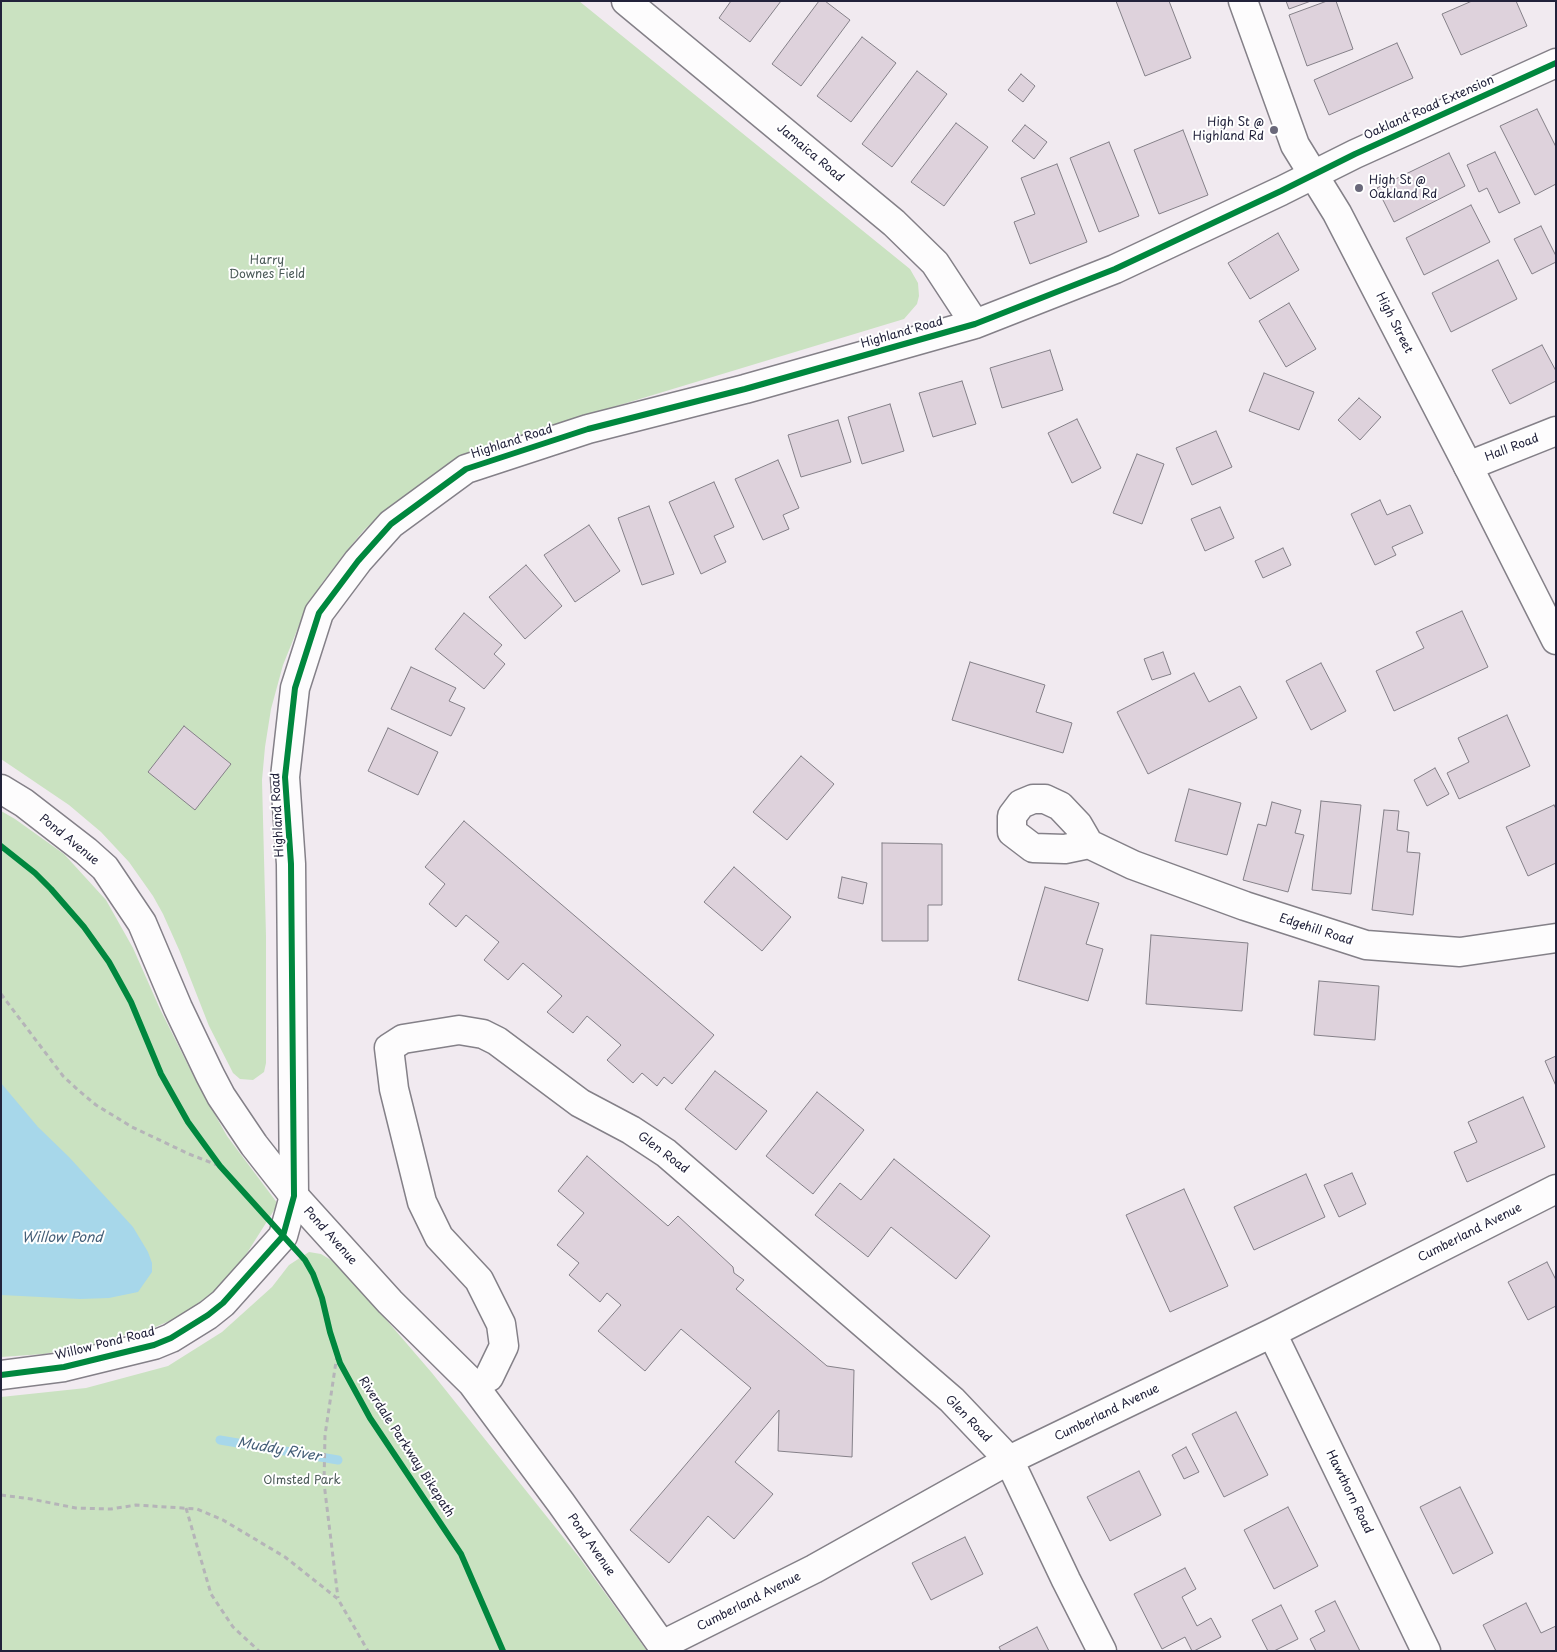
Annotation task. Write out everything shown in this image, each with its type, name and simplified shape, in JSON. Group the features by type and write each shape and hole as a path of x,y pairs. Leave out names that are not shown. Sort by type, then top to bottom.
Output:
{"street":[{"name":"Jamaica Road","path":"626,1 894,223 934,263 975,324"},
{"name":"High Street","path":"1243,1 1295,145 1337,213 1556,640"},
{"name":"Oakland Road Extension","path":"1312,174 1556,63"},
{"name":"Highland Road","path":"294,1196 291,864 286,767 295,688 319,614 358,561 391,524 466,469 588,429 745,389 975,324 1136,260 1281,191 1312,174"},
{"name":"Hall Road","path":"1468,466 1556,431"},
{"name":"Pond Avenue","path":"1,789 24,803 105,868 142,923 178,1008 221,1096 254,1145 294,1196 390,1302 472,1383 561,1503 664,1648"},
{"name":"Edgehill Road","path":"1089,844 1133,865 1178,882 1366,945 1460,952 1556,938"},
{"name":"Glen Road","path":"489,1377 504,1346 501,1324 479,1280 439,1236 422,1202 394,1089 389,1048 403,1039 459,1030 483,1034 497,1041 580,1103 631,1130 666,1153 952,1400 1009,1460 1102,1651"},
{"name":"Cumberland Avenue","path":"664,1648 814,1569 1009,1460 1272,1333 1556,1189"},
{"name":"Willow Pond Road","path":"1,1375 64,1367 154,1345 193,1325 223,1303 283,1236 294,1196"},
{"name":"Hawthorn Road","path":"1272,1333 1426,1651"}],"path":[{"path":"1,994 63,1076 96,1105 132,1127 221,1167"},
{"path":"209,1153 221,1167"},
{"path":"337,1355 325,1436 324,1483 338,1599"},
{"path":"1,1495 31,1498 76,1508 111,1509 136,1505 197,1509 223,1520 285,1557 338,1599 368,1651"},
{"path":"186,1508 211,1594 233,1627 260,1651"}],"green space":[{"name":"Harry Downes Field","path":"1,1 579,1 910,269 918,283 919,296 917,304 904,319 534,431 487,447 422,483 364,530 322,583 300,623 283,665 271,709 262,780 266,936 266,1063 264,1072 253,1080 240,1079 233,1073 209,1026 163,914 129,862 101,832 69,805 1,759"},
{"path":"1,811 64,854 106,900 133,948 160,1009 195,1079 227,1136 278,1204 235,1272 213,1292 181,1316 146,1331 124,1335 101,1343 44,1354 1,1357"},
{"name":"Olmsted Park","path":"309,1252 321,1254 331,1260 352,1280 432,1373 579,1557 647,1651 1,1651 1,1397 86,1388 168,1366 222,1332 272,1287 289,1265"}],"water":[{"name":"Willow Pond","path":"1,1083 38,1127 69,1157 133,1227 148,1252 152,1263 152,1272 138,1292 109,1298 80,1299 1,1295"}],"building":[{"path":"731,1 781,1 750,42 719,18"},
{"path":"819,1 825,1 850,20 801,86 772,64"},
{"path":"1116,1 1169,1 1191,58 1145,76"},
{"path":"1286,1 1311,1 1289,9"},
{"path":"1327,1 1336,1 1353,49 1307,66 1289,15"},
{"path":"1472,1 1516,1 1527,26 1461,55 1442,14"},
{"path":"862,37 896,63 851,122 817,96"},
{"path":"1397,43 1413,78 1329,115 1314,80"},
{"path":"917,71 947,94 892,167 862,144"},
{"path":"1021,74 1035,86 1023,102 1008,90"},
{"path":"1537,109 1556,147 1556,184 1535,195 1500,126"},
{"path":"956,123 988,147 944,206 911,182"},
{"path":"1025,125 1047,142 1034,159 1012,141"},
{"path":"1183,130 1208,195 1159,214 1134,150"},
{"path":"1109,142 1139,216 1099,232 1070,158"},
{"path":"1495,152 1520,203 1499,213 1487,188 1479,192 1467,165"},
{"path":"1449,153 1465,186 1394,222 1377,188"},
{"path":"1057,164 1087,242 1030,264 1014,222 1035,214 1021,178"},
{"path":"1471,205 1490,242 1424,275 1406,238"},
{"path":"1541,226 1556,256 1556,262 1532,274 1514,239"},
{"path":"1278,233 1299,270 1250,299 1228,263"},
{"path":"1498,260 1517,299 1451,332 1432,293"},
{"path":"1289,303 1316,349 1286,367 1259,321"},
{"path":"1542,345 1556,371 1556,381 1510,404 1492,370"},
{"path":"1050,350 1063,390 1002,408 990,368"},
{"path":"1264,373 1314,392 1299,430 1249,411"},
{"path":"962,381 976,424 933,437 919,393"},
{"path":"1359,398 1381,417 1360,440 1338,420"},
{"path":"890,404 904,451 862,464 848,417"},
{"path":"1077,419 1101,468 1072,483 1048,433"},
{"path":"838,420 851,462 801,477 788,435"},
{"path":"1216,431 1232,467 1192,485 1176,448"},
{"path":"1137,454 1164,464 1142,524 1113,513"},
{"path":"778,460 799,508 783,515 789,529 763,540 735,479"},
{"path":"714,482 734,527 714,536 726,562 701,574 669,502"},
{"path":"1380,500 1387,515 1410,505 1423,533 1392,547 1396,555 1375,565 1351,514"},
{"path":"649,506 674,574 642,585 618,518"},
{"path":"1220,507 1234,538 1205,551 1191,519"},
{"path":"589,525 620,571 575,602 544,555"},
{"path":"1283,548 1291,565 1263,578 1255,561"},
{"path":"526,565 562,606 525,639 489,597"},
{"path":"1462,611 1488,667 1394,711 1376,671 1424,648 1416,632"},
{"path":"464,613 502,645 494,654 505,664 484,689 435,649"},
{"path":"1163,652 1171,674 1152,680 1144,659"},
{"path":"970,662 1045,685 1036,712 1072,723 1063,753 952,720"},
{"path":"1321,663 1346,711 1311,730 1286,681"},
{"path":"411,667 456,688 449,701 465,708 451,736 391,709"},
{"path":"1194,673 1209,702 1240,686 1257,718 1148,774 1117,712"},
{"path":"1507,715 1530,766 1459,799 1447,773 1469,762 1458,738"},
{"path":"184,726 231,764 195,810 148,772"},
{"path":"388,728 438,752 418,795 368,771"},
{"path":"801,756 834,784 787,840 753,812"},
{"path":"1435,768 1449,794 1427,806 1414,780"},
{"path":"1189,789 1241,803 1227,855 1175,841"},
{"path":"1321,801 1361,805 1351,894 1312,890"},
{"path":"1272,802 1301,810 1295,833 1304,835 1288,892 1243,880 1258,824 1266,826"},
{"path":"1554,805 1556,809 1556,863 1528,876 1506,827"},
{"path":"1384,810 1399,811 1397,830 1409,832 1407,852 1420,853 1413,915 1372,910"},
{"path":"464,821 714,1035 672,1084 664,1077 657,1086 642,1073 633,1083 607,1060 621,1045 587,1016 573,1033 547,1012 562,996 523,963 508,980 484,960 499,942 466,915 456,927 429,904 445,884 425,867"},
{"path":"882,843 942,844 942,905 928,905 928,941 882,941"},
{"path":"734,867 791,917 762,951 704,902"},
{"path":"842,877 867,883 863,904 838,898"},
{"path":"1045,887 1099,903 1086,944 1103,949 1088,1001 1018,980"},
{"path":"1151,935 1248,943 1242,1011 1146,1004"},
{"path":"1319,981 1379,986 1375,1040 1314,1035"},
{"path":"1556,1056 1556,1086 1545,1061"},
{"path":"715,1071 767,1111 736,1150 685,1109"},
{"path":"817,1092 864,1130 813,1194 766,1156"},
{"path":"1523,1097 1545,1147 1467,1182 1454,1152 1477,1142 1468,1122"},
{"path":"587,1156 668,1226 678,1216 733,1267 734,1273 744,1280 736,1289 827,1366 854,1370 852,1457 778,1451 779,1410 735,1462 773,1494 734,1539 708,1516 669,1563 630,1530 751,1388 681,1329 645,1371 598,1331 621,1305 607,1293 600,1302 569,1275 579,1263 557,1245 584,1213 558,1191"},
{"path":"894,1159 990,1236 956,1279 891,1227 868,1257 815,1215 840,1183 861,1200"},
{"path":"1352,1173 1366,1204 1339,1217 1324,1185"},
{"path":"1306,1174 1325,1217 1254,1250 1234,1207"},
{"path":"1184,1189 1228,1286 1170,1312 1126,1215"},
{"path":"1547,1262 1556,1280 1556,1306 1528,1320 1508,1282"},
{"path":"1236,1412 1268,1475 1224,1497 1192,1434"},
{"path":"1186,1447 1199,1472 1184,1479 1172,1455"},
{"path":"1139,1471 1161,1515 1110,1541 1087,1497"},
{"path":"1460,1487 1493,1553 1453,1574 1420,1507"},
{"path":"1288,1507 1318,1566 1274,1589 1244,1530"},
{"path":"965,1537 983,1574 931,1600 912,1563"},
{"path":"1185,1568 1196,1589 1182,1597 1197,1626 1211,1618 1221,1637 1194,1651 1192,1651 1185,1637 1162,1649 1134,1594"},
{"path":"1335,1601 1360,1651 1316,1651 1310,1639 1325,1631 1315,1611"},
{"path":"1526,1603 1541,1633 1556,1626 1556,1651 1496,1651 1483,1625"},
{"path":"1281,1605 1298,1639 1274,1651 1268,1651 1252,1620"},
{"path":"1037,1627 1049,1651 1001,1651 999,1647"}],"waterway":[{"name":"Muddy River","path":"220,1440 338,1460"}],"cycle path":[{"path":"1,1375 64,1367 154,1345 171,1338 208,1315 223,1303 283,1236 294,1196 291,864 285,777 295,688 319,613 358,561 391,524 466,469 588,429 745,389 975,324 1115,269 1355,154 1556,63"},
{"name":"Riverdale Parkway Bikepath","path":"1,846 35,873 84,927 109,962 131,1002 161,1074 188,1122 220,1166 305,1260 313,1274 322,1298 340,1363 370,1418 461,1554 503,1651"}],"place":[{"name":"High St @ Highland Rd","path":"1274,130"},
{"name":"High St @ Oakland Rd","path":"1359,188"}]}
